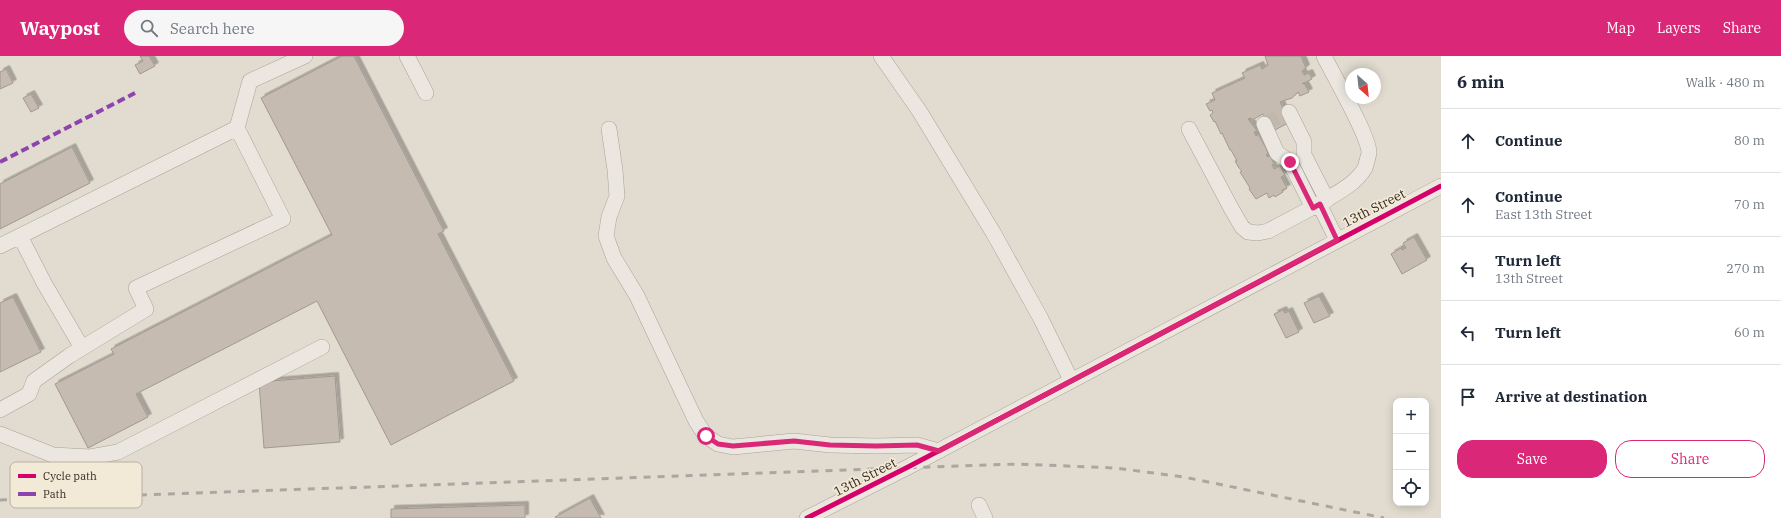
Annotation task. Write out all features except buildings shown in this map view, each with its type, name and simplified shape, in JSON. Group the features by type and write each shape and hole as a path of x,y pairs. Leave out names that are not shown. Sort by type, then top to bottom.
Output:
{"street":[{"path":"0,410 29,394 34,381 82,348 146,309 136,288 283,219 237,128 250,81 305,56"},
{"path":"407,56 426,93"},
{"path":"881,56 920,112 994,234 1041,319 1071,380"},
{"path":"1189,129 1231,208 1242,227 1248,232 1258,233 1268,231 1320,204 1352,184 1365,168 1369,153 1366,139 1324,56"},
{"path":"1289,112 1304,142 1297,159"},
{"path":"1264,124 1277,153 1297,159 1337,240"},
{"path":"0,246 237,128"},
{"path":"609,129 617,196 609,217 606,236 614,258 637,296 696,421 706,436 718,444 733,446 794,441 830,445 917,445 939,451"},
{"name":"13th Street","path":"807,518 939,451 1441,186"},
{"path":"20,236 44,283 82,348"},
{"path":"0,434 53,455 90,457 118,452 322,347"}],"tunnel":[{"path":"1264,124 1289,112"}],"railway":[{"path":"142,495 1018,464 1115,468 1184,477 1384,518"},
{"path":"0,500 10,500"}],"marked path":[{"path":"0,162 135,93"}],"cycle path":[{"path":"807,518 908,467 1441,186"}],"route":[{"path":"706,436 718,444 733,446 794,441 830,445 917,445 939,451 1337,240 1320,204 1313,208 1290,162"}]}
